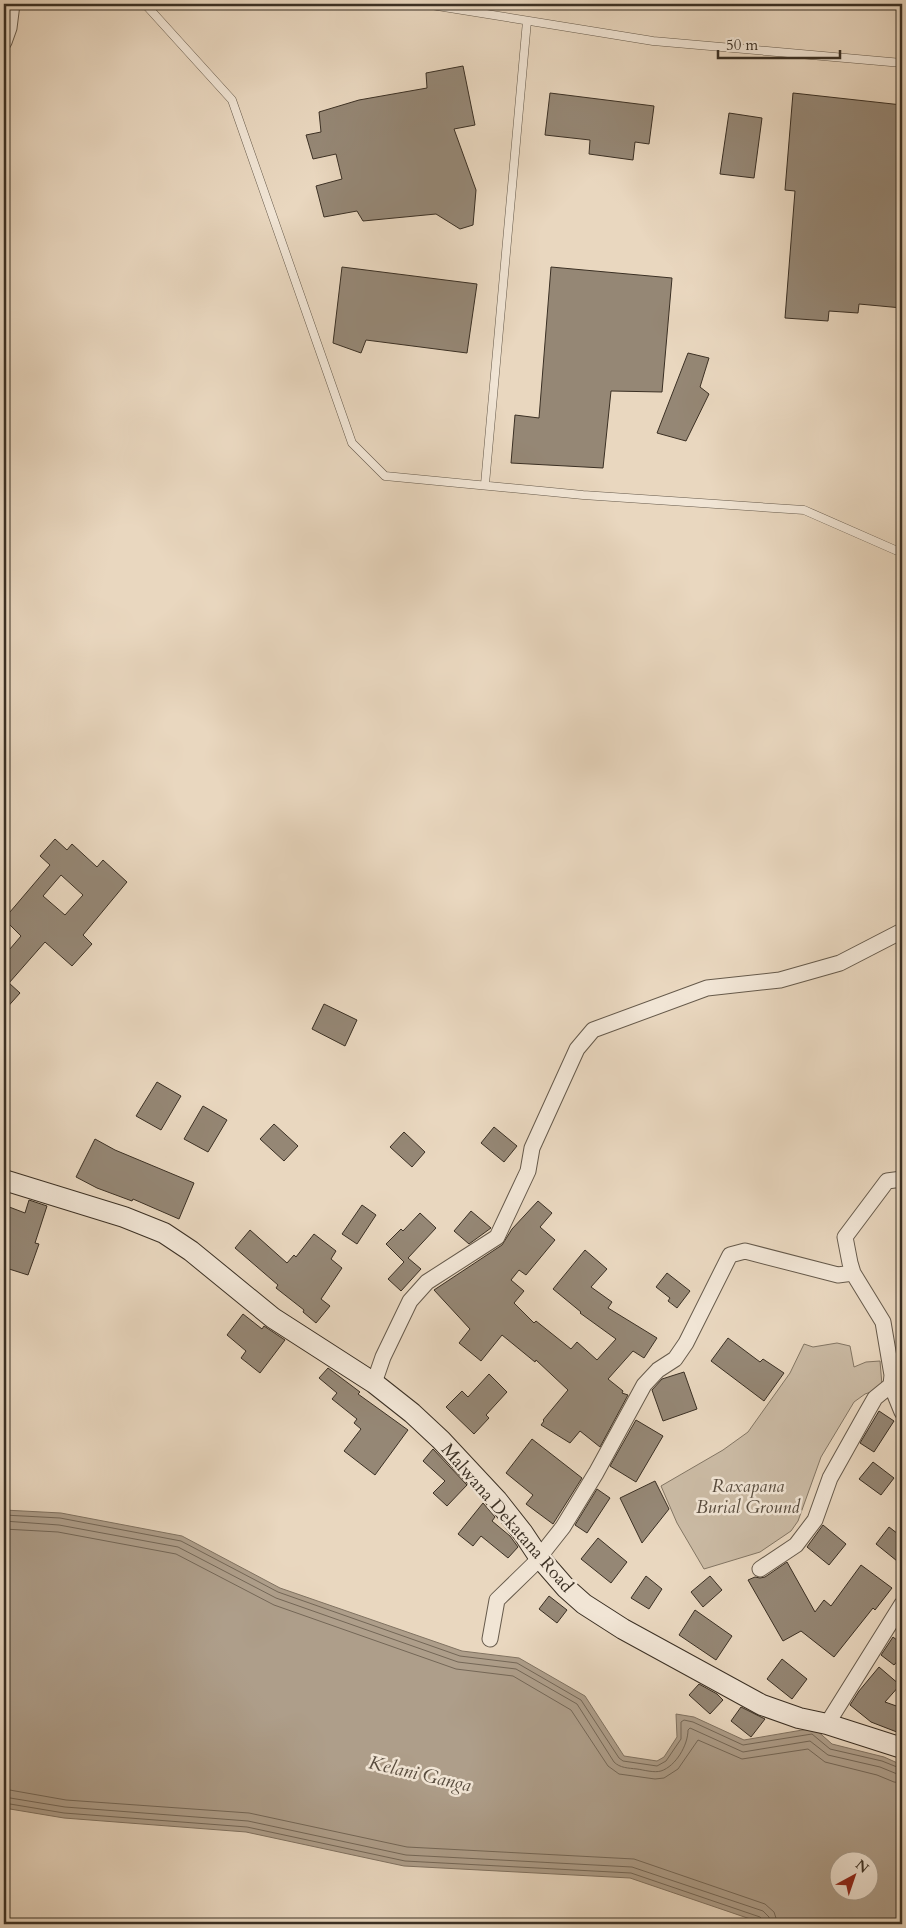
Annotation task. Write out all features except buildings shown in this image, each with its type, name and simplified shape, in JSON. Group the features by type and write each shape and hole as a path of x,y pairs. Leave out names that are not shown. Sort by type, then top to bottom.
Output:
{"main road":[{"name":"Malwana Dekatana Road","path":"4,1180 124,1217 164,1233 191,1251 273,1318 374,1383 412,1413 497,1500 539,1557 566,1588 584,1604 623,1629 762,1704 799,1718 827,1724 902,1748"}],"street":[{"path":"4,42 9,28 12,4"},
{"path":"374,1383 383,1357 410,1301 427,1282 497,1237 528,1171 532,1148 577,1049 593,1030 707,988 780,980 840,963 885,938 902,931"},
{"path":"902,1179 887,1181 845,1237 854,1273 883,1322 892,1375 891,1385 902,1412"},
{"path":"490,1639 497,1600 533,1565 563,1527 596,1474 644,1384 658,1370 675,1360 686,1343 730,1255 745,1251 838,1275 854,1273"},
{"path":"760,1569 796,1545 815,1520 830,1478 867,1412 875,1398 891,1385"},
{"path":"827,1724 902,1604"}],"lane":[{"path":"146,4 232,100 352,443 385,476 583,494 804,510 902,553"},
{"path":"425,4 653,41 902,63"},
{"path":"485,484 527,21"}],"green space":[{"name":"Raxapana Burial Ground","path":"837,1343 850,1346 854,1367 866,1362 880,1361 882,1385 854,1402 821,1457 798,1521 791,1531 760,1552 704,1569 677,1523 661,1486 723,1450 748,1432 790,1373 804,1344 813,1347"}],"water":[{"name":"Kelani Ganga","path":"4,1510 61,1513 182,1536 280,1588 462,1651 519,1658 585,1696 624,1756 657,1761 664,1757 677,1737 676,1714 694,1717 744,1740 814,1728 832,1744 884,1757 902,1765 902,1924 765,1924 630,1878 404,1866 246,1832 64,1818 4,1808"}]}
